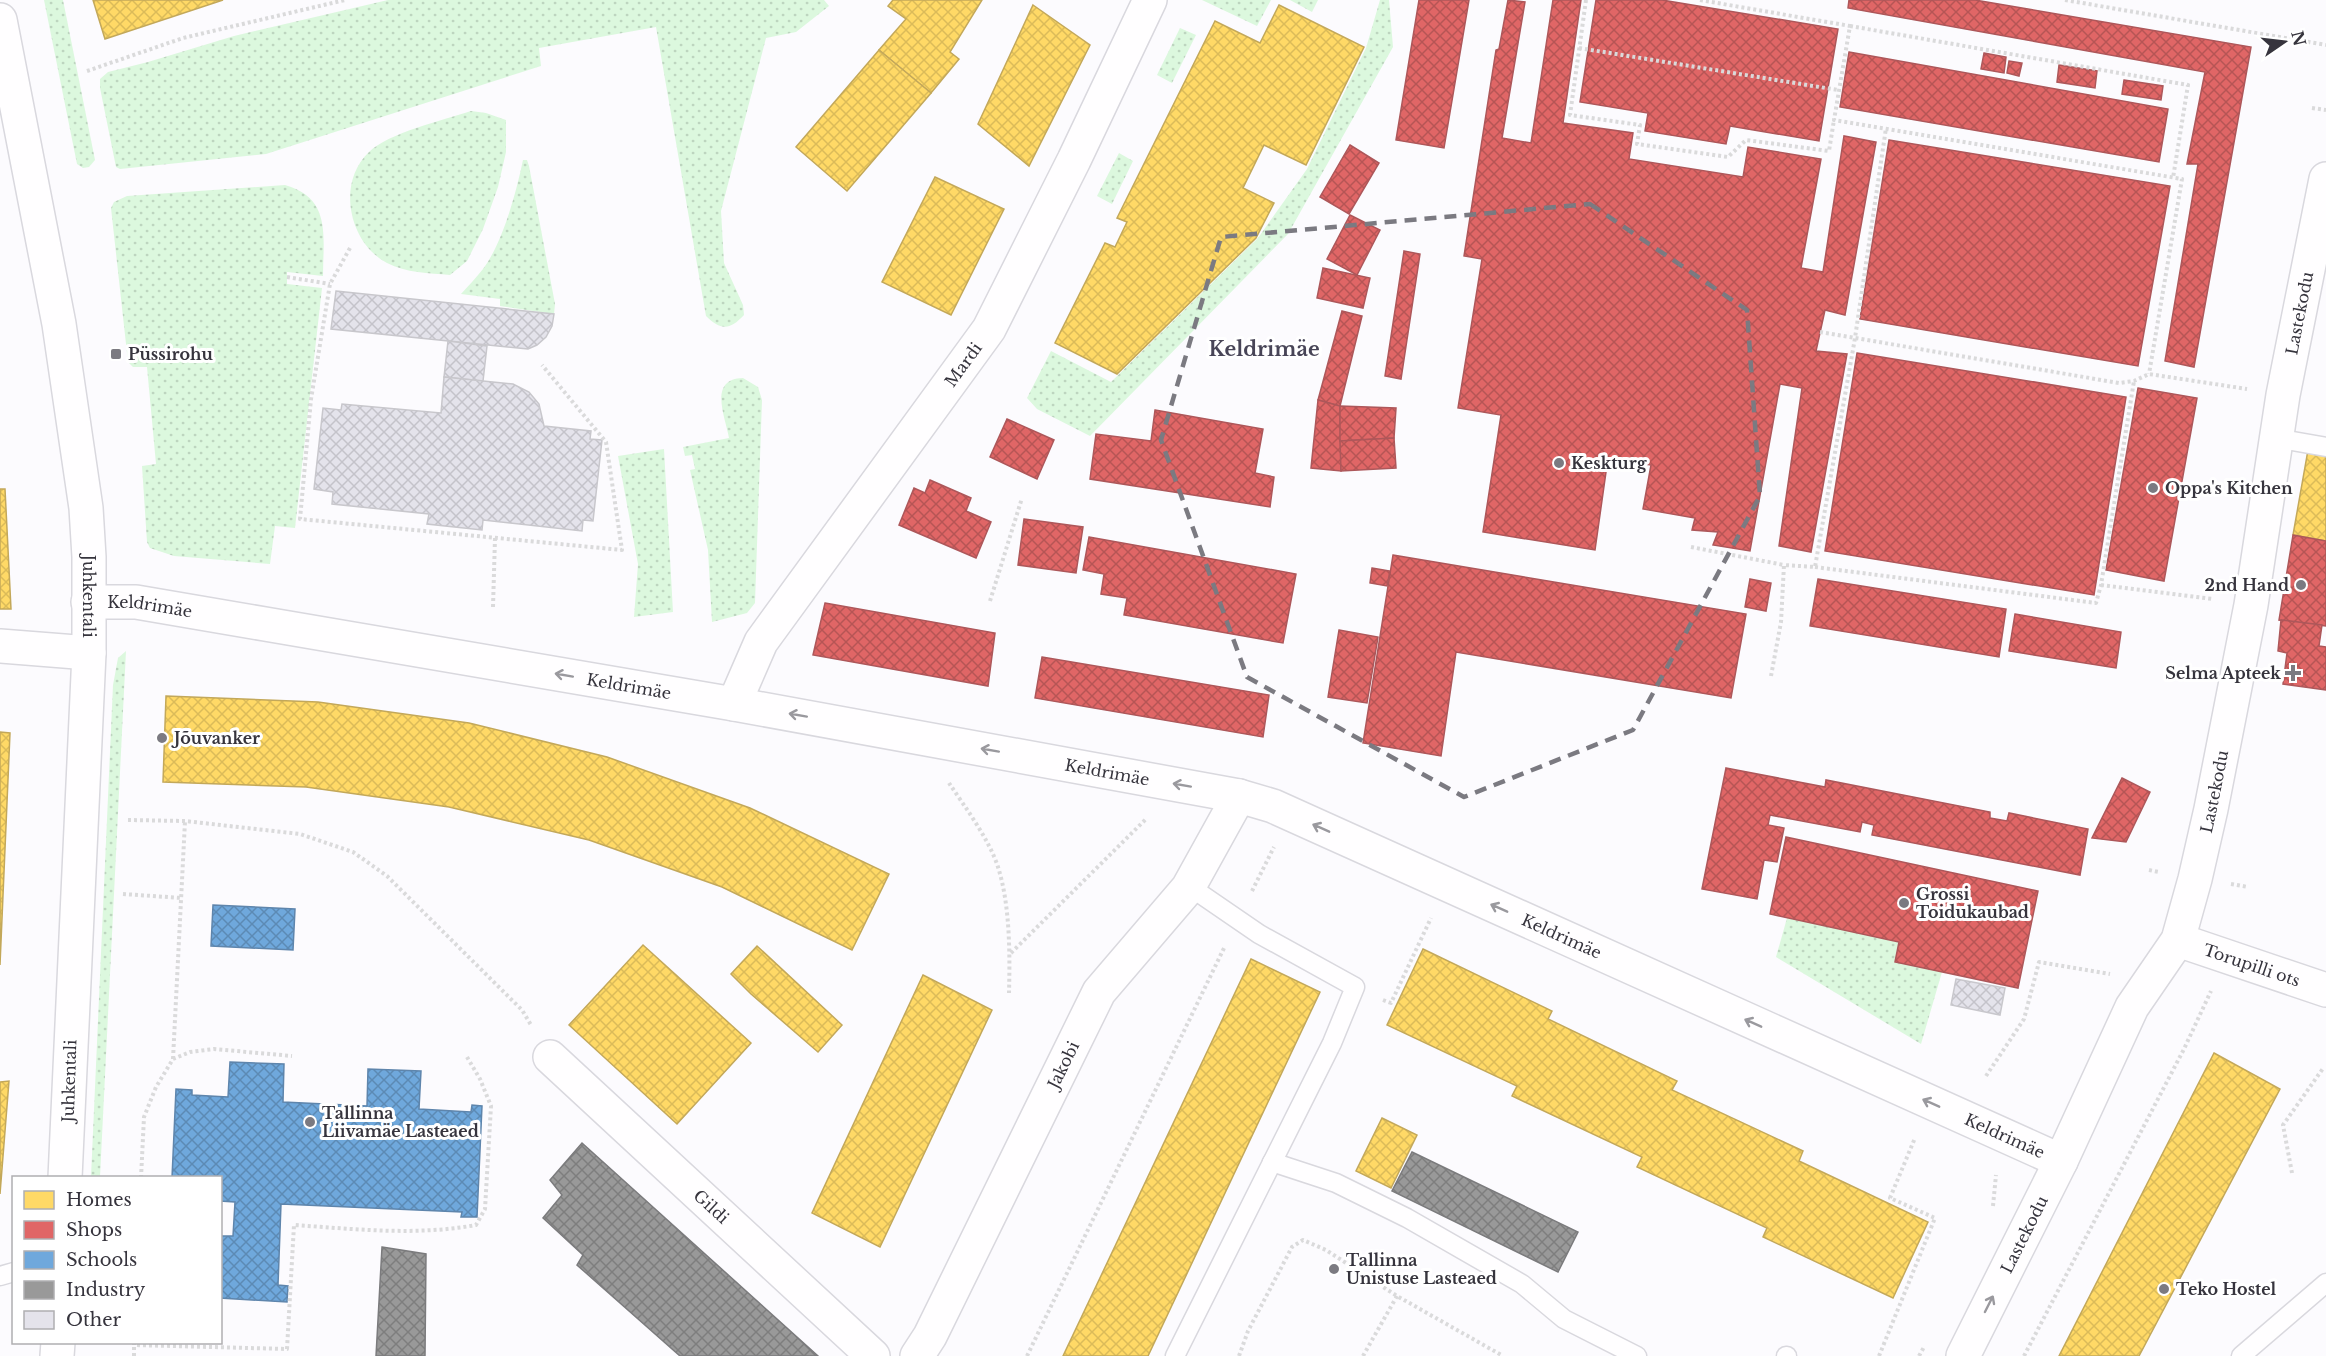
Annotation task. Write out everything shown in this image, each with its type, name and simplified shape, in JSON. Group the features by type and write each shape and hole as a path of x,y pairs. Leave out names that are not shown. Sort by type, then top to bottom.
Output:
{"street":[{"name":"Mardi","path":"734,704 761,642 989,329 1074,160 1150,0"},
{"name":"Juhkentali","path":"0,20 60,336 86,508 89,653 65,1176"},
{"name":"Lastekodu","path":"1963,1356 2061,1161 2132,1007 2178,940 2195,879 2251,605 2283,395 2322,225 2326,179"},
{"name":"Keldrimäe","path":"88,602 136,602 734,704 1239,796 1274,806 2061,1161"},
{"path":"0,646 89,653"},
{"name":"Jakobi","path":"917,1356 930,1336 1099,992 1189,886 1239,796"},
{"name":"Torupilli ots","path":"2178,940 2326,988"},
{"name":"Gildi","path":"550,1057 873,1356"}],"lane":[{"path":"2276,438 2326,447"},
{"path":"1175,1356 1332,1043 1355,987 1259,934 1189,886"},
{"path":"1272,1162 1336,1183 1407,1218 1522,1284 1564,1319 1637,1356"},
{"path":"2241,1356 2326,1283"}],"path":[{"path":"87,71 183,38 345,0"},
{"path":"1586,0 1570,115 1640,125 1637,144 1728,157 1746,140 1829,151 1850,26"},
{"path":"1700,0 2188,86 2173,178"},
{"path":"2065,0 2326,45"},
{"path":"1579,48 1839,90"},
{"path":"2312,108 2326,110"},
{"path":"1834,120 2182,179 2149,374"},
{"path":"1815,567 1855,338 1886,129"},
{"path":"350,248 330,284 311,399 300,519 622,550 606,442 542,365"},
{"path":"287,277 330,284"},
{"path":"1820,332 2119,382 2134,381 2149,374 2283,395"},
{"path":"1691,547 1784,565 2096,603 2101,585 2134,381"},
{"path":"990,601 1022,498"},
{"path":"493,607 495,538"},
{"path":"1771,676 1781,622 1784,565"},
{"path":"2101,585 2216,600"},
{"path":"918,737 963,803 998,867 1010,954 1009,993"},
{"path":"1010,954 1181,785"},
{"path":"1027,1356 1166,1064 1291,814"},
{"path":"128,820 185,821 300,834 353,852 387,876 522,1010 550,1057"},
{"path":"141,1176 144,1117 156,1087 173,1059 185,821"},
{"path":"1355,987 1391,1004 1447,885"},
{"path":"123,894 182,898"},
{"path":"2024,1356 2184,1049 2228,957"},
{"path":"1986,1076 2024,1019 2039,962 2111,974"},
{"path":"173,1059 190,1052 214,1049 292,1056"},
{"path":"134,1356 134,1344 287,1349 294,1225 435,1231 476,1225 485,1209 491,1106 480,1079 467,1057"},
{"path":"2292,1173 2283,1125 2324,1068"},
{"path":"1879,1356 1935,1218 1890,1198 1929,1103"},
{"path":"1239,1356 1248,1331 1292,1247 1303,1240 1326,1250 1397,1296 1503,1356"},
{"path":"1363,1356 1397,1296"}],"highlighted area":[{"path":"1590,204 1747,310 1760,496 1633,730 1464,797 1247,677 1161,440 1221,237"}],"green space":[{"path":"44,0 63,0 95,160 89,167 83,168 77,164"},
{"path":"388,0 824,0 829,6 796,32 766,38 721,211 724,263 743,305 744,315 734,324 725,327 716,324 706,316 656,27 539,48 541,66 266,154 120,169 116,167 100,88 100,79 108,72 234,36"},
{"path":"1202,0 1271,0 1257,26"},
{"path":"1290,0 1318,0 1312,12"},
{"path":"1380,0 1389,0 1393,47 1288,234 1090,436 1037,409 1027,398 1051,351 1111,382 1258,238 1307,169 1366,48"},
{"path":"1180,28 1196,35 1172,83 1157,75"},
{"path":"471,111 506,120 506,152 498,187 483,229 467,261 450,275 410,271 387,263 374,254 364,242 351,212 350,195 359,165 369,152 389,139"},
{"path":"1119,153 1133,161 1112,204 1097,196"},
{"path":"523,160 527,160 529,166 555,304 554,314 500,306 500,299 461,294 483,269 497,245 513,202"},
{"path":"285,185 300,191 311,199 318,209 323,233 323,276 287,272 287,284 322,288 295,528 275,526 270,564 174,556 150,548 147,542 142,466 156,464 147,367 133,367 128,362 111,208 114,202 127,196"},
{"path":"743,378 758,387 762,400 755,603 747,613 712,622 708,550 690,470 695,469 692,455 685,456 683,447 729,438 722,410 722,392 725,385 732,380"},
{"path":"664,449 673,612 634,617 638,564 618,456"},
{"path":"126,651 100,1176 91,1176 113,685 118,658"},
{"path":"1787,918 1899,942 1942,972 1921,1044 1776,957"}],"building: Homes":[{"path":"93,0 223,0 105,39"},
{"path":"893,0 982,0 950,52 959,59 931,93 879,50 906,19 888,6"},
{"path":"1033,5 1090,45 1029,166 978,124"},
{"path":"1279,5 1364,47 1306,165 1264,145 1243,188 1274,203 1256,238 1117,374 1055,343 1105,243 1115,247 1127,222 1117,218 1215,21 1260,43"},
{"path":"879,50 931,93 847,191 796,147"},
{"path":"935,177 1004,209 951,315 882,282"},
{"path":"2308,450 2326,457 2326,541 2293,535"},
{"path":"0,489 5,489 11,609 0,609"},
{"path":"166,696 318,702 469,723 607,757 750,808 889,874 852,950 722,887 589,840 449,807 306,787 163,782"},
{"path":"0,732 10,733 0,965"},
{"path":"643,945 751,1043 677,1124 569,1025"},
{"path":"757,946 842,1025 818,1052 731,974"},
{"path":"1423,949 1552,1011 1548,1019 1677,1081 1672,1090 1803,1151 1799,1161 1928,1222 1893,1298 1763,1237 1767,1228 1637,1167 1642,1157 1512,1096 1517,1086 1387,1025"},
{"path":"1251,959 1320,992 1148,1356 1063,1356"},
{"path":"923,975 992,1010 880,1247 812,1213"},
{"path":"2214,1053 2280,1089 2139,1356 2059,1356"},
{"path":"9,1081 0,1194 0,1082"},
{"path":"1382,1118 1417,1135 1391,1188 1356,1171"}],"building: Shops":[{"path":"1419,0 1469,0 1444,148 1396,140"},
{"path":"1508,0 1525,2 1502,138 1531,143 1553,0 1581,0 1563,123 1633,133 1629,159 1743,177 1748,147 1821,159 1801,268 1823,272 1844,136 1876,142 1845,315 1825,310 1816,351 1847,354 1811,552 1779,546 1802,388 1780,384 1750,551 1713,545 1718,532 1692,530 1695,518 1643,509 1651,465 1608,458 1595,550 1483,532 1501,415 1458,408 1482,259 1464,256 1496,50 1499,49"},
{"path":"1596,0 1662,0 1838,29 1819,141 1730,126 1726,144 1645,131 1648,113 1580,102"},
{"path":"1849,0 1975,0 2251,47 2194,367 2165,361 2198,164 2187,164 2205,72 1848,8"},
{"path":"1849,52 2168,109 2159,162 1840,107"},
{"path":"1984,53 2006,57 2004,73 1981,69"},
{"path":"2009,61 2022,63 2019,76 2007,73"},
{"path":"2059,65 2097,71 2095,88 2057,82"},
{"path":"2124,80 2163,86 2161,100 2122,94"},
{"path":"1889,140 2170,186 2138,366 1860,319"},
{"path":"1350,145 1379,163 1349,214 1320,197"},
{"path":"1350,215 1380,230 1357,275 1327,259"},
{"path":"1404,251 1420,254 1401,379 1385,376"},
{"path":"1323,268 1370,278 1363,308 1317,298"},
{"path":"1342,311 1362,316 1340,406 1318,400"},
{"path":"1857,353 2126,397 2094,595 1825,551"},
{"path":"2138,388 2197,398 2164,581 2106,570"},
{"path":"1318,400 1340,406 1341,471 1311,468"},
{"path":"1340,406 1396,408 1394,438 1340,441"},
{"path":"1155,410 1263,429 1255,473 1274,477 1270,507 1090,479 1096,434 1151,441"},
{"path":"1007,419 1054,440 1037,479 990,457"},
{"path":"1394,438 1396,468 1341,471 1340,441"},
{"path":"930,480 971,498 966,511 991,522 976,558 899,525 914,488 925,493"},
{"path":"1024,519 1083,527 1076,573 1018,565"},
{"path":"2293,535 2326,541 2326,626 2279,620"},
{"path":"1089,537 1296,574 1283,643 1124,615 1127,598 1101,594 1104,574 1083,570"},
{"path":"1393,555 1746,614 1731,698 1456,652 1441,756 1363,743"},
{"path":"1372,568 1390,571 1387,586 1370,583"},
{"path":"1750,579 1771,583 1766,611 1745,607"},
{"path":"1818,579 2006,609 1999,657 1810,626"},
{"path":"825,603 995,633 988,686 813,655"},
{"path":"2015,614 2121,632 2116,668 2009,651"},
{"path":"2281,620 2322,625 2319,646 2326,647 2326,690 2283,684 2287,653 2278,651"},
{"path":"1339,630 1378,637 1367,703 1328,697"},
{"path":"1042,657 1269,695 1263,737 1035,698"},
{"path":"1726,768 1825,787 1826,780 1990,812 1990,818 2007,821 2009,813 2088,829 2080,875 1872,835 1874,825 1862,822 1860,832 1770,815 1768,825 1784,828 1777,862 1764,860 1757,899 1702,889"},
{"path":"2122,778 2150,792 2126,842 2092,838"},
{"name":"Grossi Toidukaubad","path":"1786,837 2038,891 2018,988 1895,962 1899,942 1770,914"}],"building: Schools":[{"path":"213,905 295,909 293,950 211,946"},
{"path":"230,1062 284,1064 283,1102 367,1106 368,1069 421,1071 419,1109 471,1112 472,1105 482,1106 477,1217 461,1217 462,1212 281,1204 278,1285 288,1286 287,1302 222,1298 222,1236 233,1236 235,1202 222,1201 222,1176 172,1176 176,1089 192,1090 192,1095 228,1097"}],"building: Industry":[{"path":"582,1143 818,1356 680,1356 577,1265 583,1255 543,1218 562,1195 550,1180"},
{"path":"1412,1152 1578,1232 1558,1272 1392,1191"},
{"path":"382,1247 426,1254 425,1356 376,1356"}],"building: Other":[{"path":"336,291 554,314 552,326 546,337 528,349 331,329"},
{"path":"448,341 487,346 483,381 444,377"},
{"path":"444,377 513,384 529,392 539,404 544,426 591,431 590,439 602,440 593,521 583,520 582,531 483,520 482,530 427,524 429,514 332,504 333,492 314,489 323,408 341,410 342,404 441,413"},
{"path":"1956,979 2005,988 2000,1015 1951,1005"}],"place":[{"name":"Püssirohu","path":"116,354"},
{"name":"Keskturg","path":"1559,463"},
{"name":"Oppa's Kitchen","path":"2153,488"},
{"name":"2nd Hand","path":"2301,585"},
{"name":"Selma Apteek","path":"2293,673"},
{"name":"Jõuvanker","path":"162,738"},
{"name":"Grossi Toidukaubad","path":"1904,903"},
{"name":"Tallinna Liivamäe Lasteaed","path":"310,1122"},
{"name":"Tallinna Unistuse Lasteaed","path":"1334,1269"},
{"name":"Teko Hostel","path":"2164,1289"}],"district":[{"name":"Keldrimäe","path":"1264,349"}]}
